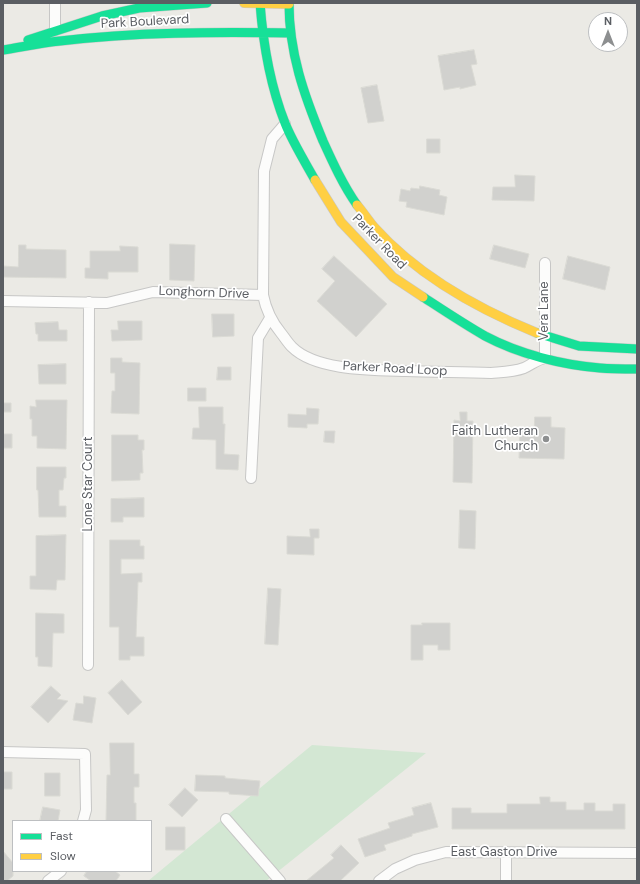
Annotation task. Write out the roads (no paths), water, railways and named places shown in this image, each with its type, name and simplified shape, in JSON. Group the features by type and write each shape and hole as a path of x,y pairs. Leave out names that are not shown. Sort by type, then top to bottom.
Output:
{"main road":[{"name":"Park Boulevard","path":"3,50 56,30 102,16 139,8 207,3"},
{"path":"244,3 289,3"},
{"name":"Parker Road","path":"260,3 262,33 273,84 285,124 304,162 341,222 393,276 457,319 486,336 511,347 545,358 600,368 637,369"},
{"name":"Parker Road","path":"289,3 290,34 296,66 305,95 337,173 357,206 380,233 407,259 461,296 486,311 529,330 571,344 607,348 637,349"},
{"name":"Park Boulevard","path":"3,50 65,40 120,35 192,33 290,34"}],"street":[{"path":"55,3 56,30"},
{"name":"Parker Road Loop","path":"285,124 272,139 264,170 263,295 266,309 270,318 293,348 312,359 339,367 364,370 508,372 526,367 536,360 545,358"},
{"name":"Vera Lane","path":"545,263 545,358"},
{"name":"Longhorn Drive","path":"3,301 107,303 153,292 263,295"},
{"name":"Lone Star Court","path":"88,665 89,302"},
{"path":"251,478 258,338 270,318"},
{"path":"3,752 85,754 86,810 83,820"},
{"path":"226,819 280,881"},
{"name":"East Gaston Drive","path":"379,881 395,869 408,863 446,852 637,853"},
{"path":"506,852 506,881"},
{"path":"48,881 60,872"}],"place":[{"name":"Faith Lutheran Church","path":"546,439"}]}
